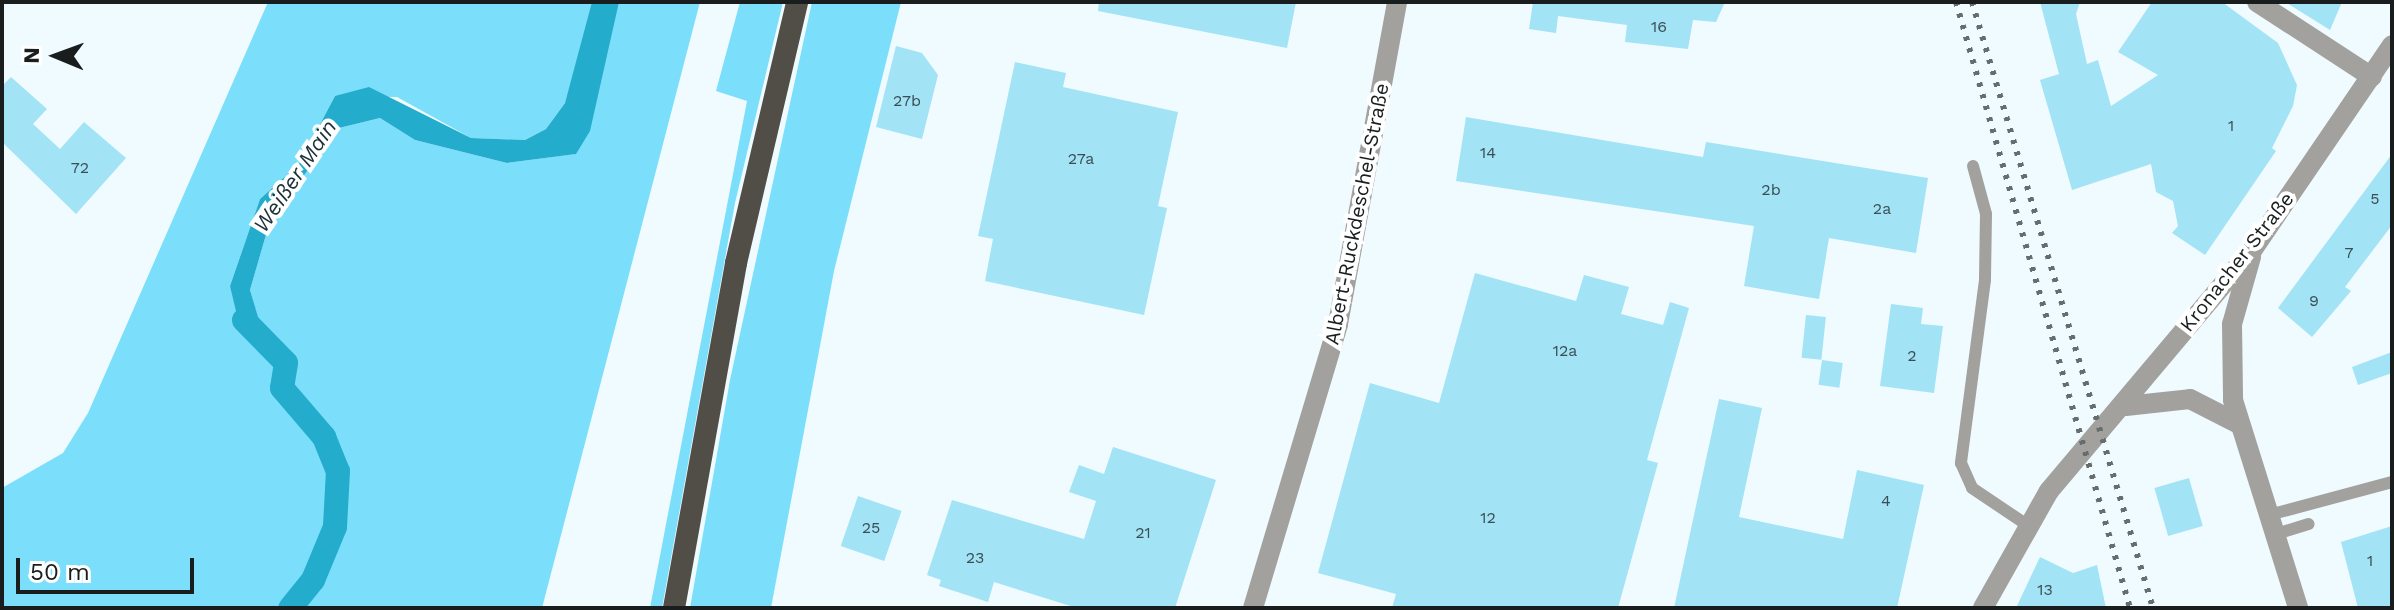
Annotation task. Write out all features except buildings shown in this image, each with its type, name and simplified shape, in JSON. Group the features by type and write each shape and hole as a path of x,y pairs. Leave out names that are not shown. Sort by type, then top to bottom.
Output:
{"highway":[{"path":"674,608 730,292 797,2"}],"street":[{"name":"Albert-Ruckdeschel-Straße","path":"1253,608 1338,324 1397,2"},
{"path":"2257,2 2372,77"},
{"name":"Kronacher Straße","path":"1983,608 2027,525 2049,491 2126,406 2253,249 2392,45"},
{"path":"2253,249 2229,354 2239,424 2298,608"},
{"path":"2126,406 2181,397 2239,424"}],"lane":[{"path":"1973,166 1986,214 1985,280 1961,463 1972,488 2027,525"},
{"path":"2273,524 2392,482"},
{"path":"2273,524 2309,524"}],"shaded area":[{"path":"268,2 592,2 593,8 565,103 546,129 525,140 471,138 397,97 335,96 299,164 260,199 230,286 266,346 250,290 270,221 339,128 380,118 415,140 507,163 575,154 619,2 700,2 542,608 2,608 2,488 63,453 88,413"},
{"path":"740,2 783,2 735,203 662,608 650,608 747,101 716,91"},
{"path":"812,2 901,2 834,271 771,608 690,608 730,380"}],"water":[{"path":"592,2 619,2 590,131 576,154 507,163 415,140 380,118 339,128 270,221 250,290 267,347 240,328 230,286 260,199 299,164 335,96 369,87 471,138 525,140 546,129 565,103"}],"waterway":[{"name":"Weißer Main","path":"244,320 286,363 282,388 324,437 338,471 335,527 313,580 290,608"}],"railway":[{"path":"1956,2 2130,608"},
{"path":"1972,2 2153,608"}]}
